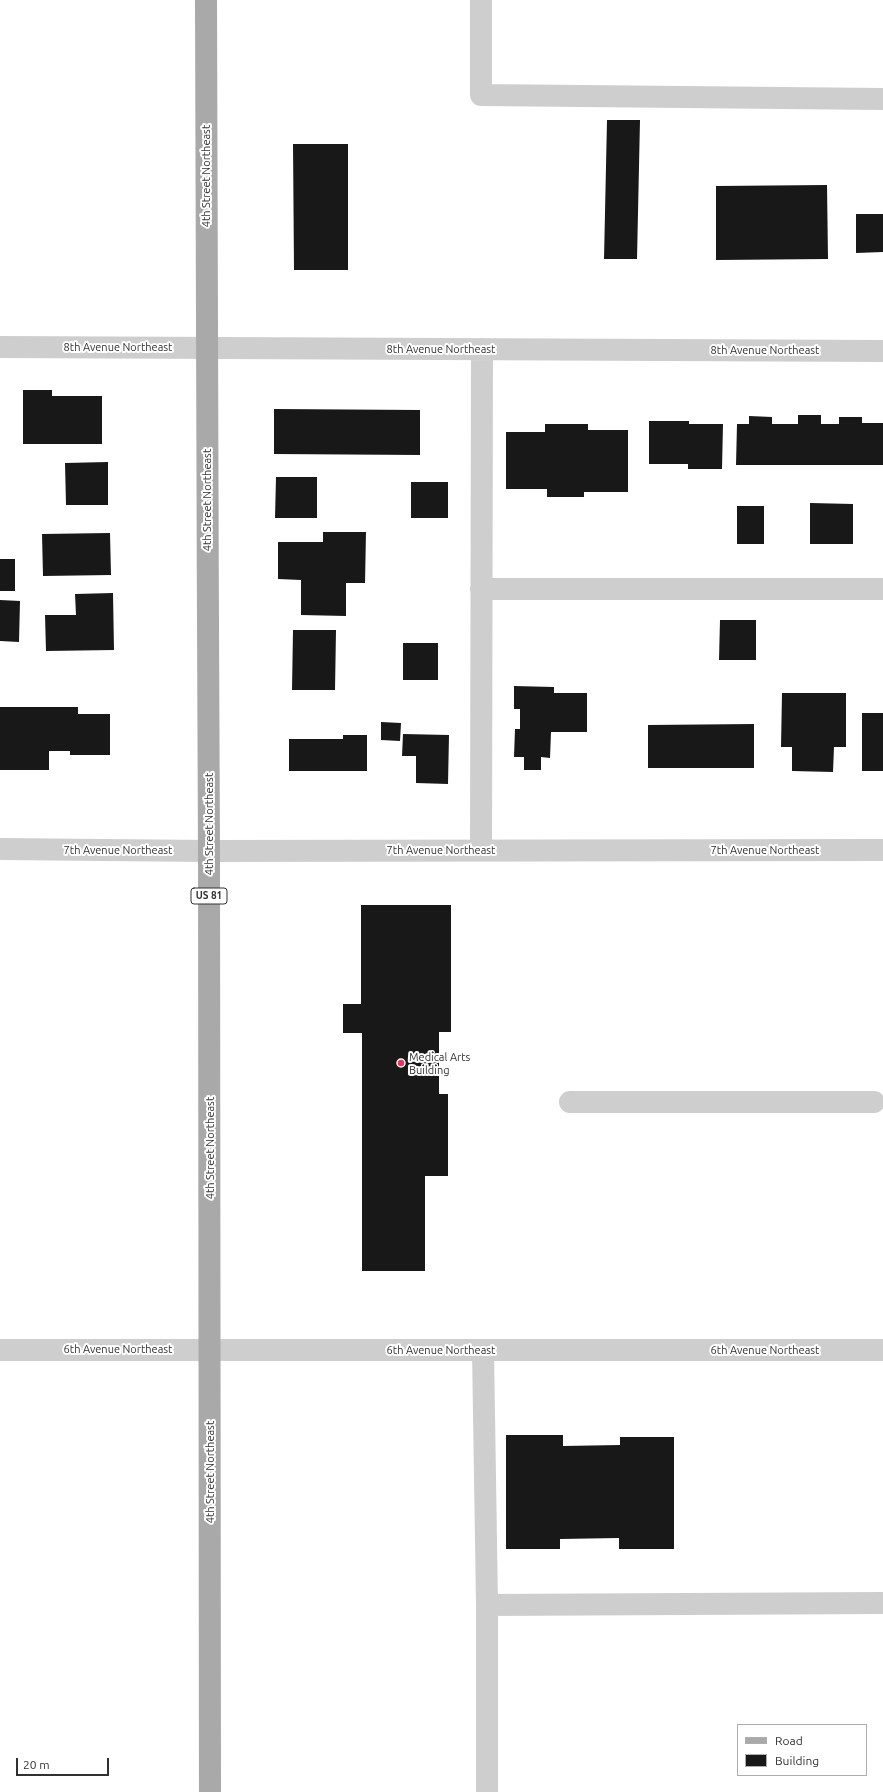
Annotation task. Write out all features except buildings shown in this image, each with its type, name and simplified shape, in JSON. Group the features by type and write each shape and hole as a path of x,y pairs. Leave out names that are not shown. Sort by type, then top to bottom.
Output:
{"main road":[{"name":"4th Street Northeast","path":"206,0 210,1792"}],"street":[{"path":"481,0 481,95 883,99"},
{"name":"8th Avenue Northeast","path":"0,346 883,351"},
{"path":"481,850 482,349"},
{"path":"481,589 883,590"},
{"name":"7th Avenue Northeast","path":"0,849 883,850"},
{"path":"570,1102 874,1102"},
{"name":"6th Avenue Northeast","path":"0,1350 883,1350"},
{"path":"483,1350 487,1792"},
{"path":"486,1605 883,1603"}],"place":[{"name":"Medical Arts Building","path":"401,1063"}]}
